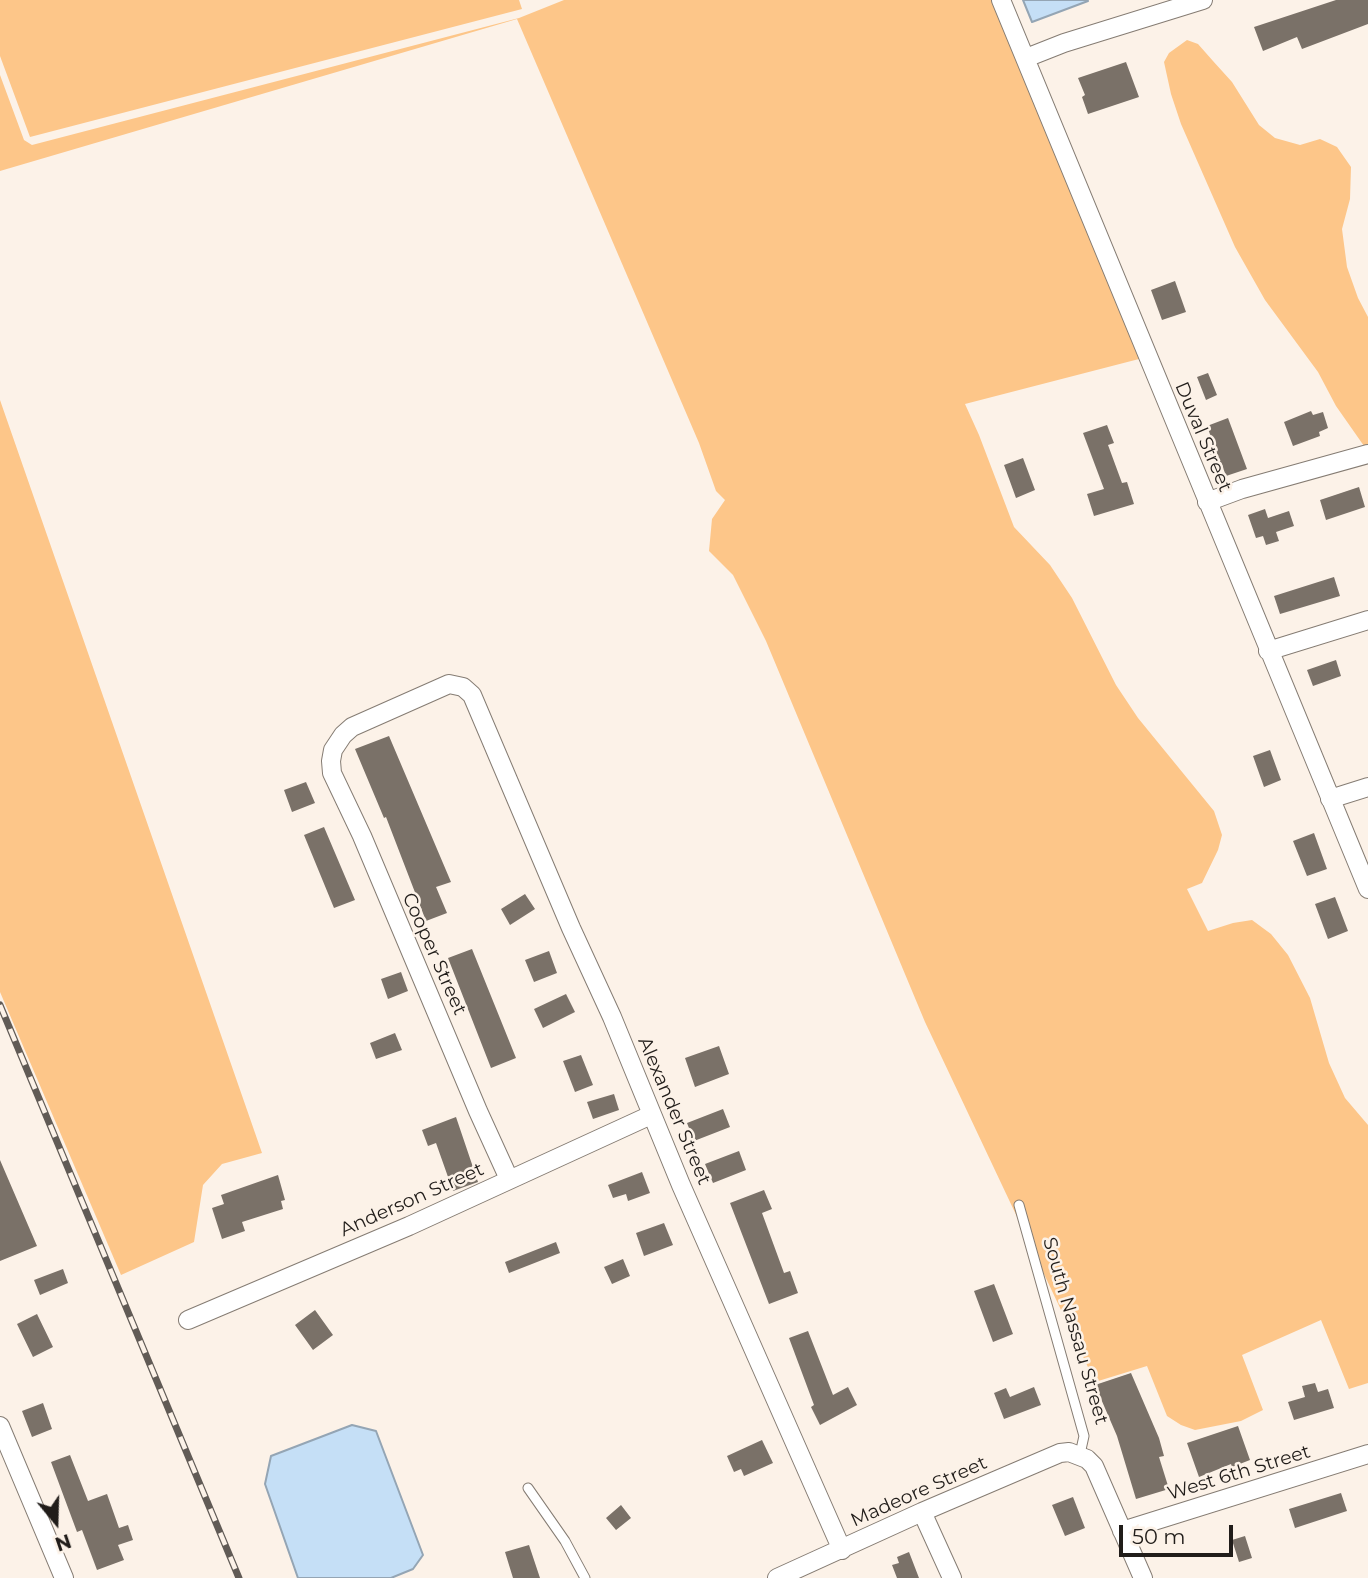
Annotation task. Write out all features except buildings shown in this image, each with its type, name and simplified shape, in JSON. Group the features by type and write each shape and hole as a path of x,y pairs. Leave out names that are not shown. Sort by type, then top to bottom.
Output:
{"street":[{"name":"Duval Street","path":"1001,0 1368,889"},
{"path":"1026,58 1202,0"},
{"path":"1207,502 1242,489 1368,454"},
{"path":"1268,651 1368,620"},
{"name":"Cooper Street","path":"467,690 457,685 442,686 352,727 336,744 331,761 332,773 362,836 509,1179"},
{"name":"Alexander Street","path":"467,690 472,695 612,1017 651,1115 842,1550"},
{"path":"1330,799 1368,787"},
{"name":"Anderson Street","path":"188,1320 409,1226 651,1115"},
{"path":"0,1426 64,1578"},
{"name":"Madeore Street","path":"777,1578 1060,1453 1080,1454"},
{"path":"1080,1454 1094,1466 1143,1578"},
{"name":"West 6th Street","path":"1122,1531 1368,1454"},
{"path":"922,1512 952,1578"}],"lane":[{"name":"South Nassau Street","path":"1019,1205 1084,1436 1080,1454"},
{"path":"528,1488 565,1541 585,1578"}],"shaded area":[{"path":"0,0 519,0 522,9 30,137 0,56"},
{"path":"564,0 993,0 1139,359 965,404 1014,527 1050,565 1072,598 1116,685 1138,718 1214,811 1222,835 1218,850 1202,883 1187,889 1208,931 1252,920 1271,934 1288,955 1310,998 1329,1063 1345,1098 1368,1125 1368,1383 1349,1389 1321,1320 1242,1355 1263,1410 1241,1421 1195,1430 1181,1425 1167,1416 1147,1366 1095,1382 925,1022 766,641 733,575 709,551 712,519 725,500 716,491 699,443 517,19 0,171 0,75 24,140 32,145 519,18"},
{"path":"1187,40 1198,44 1232,82 1259,125 1275,138 1300,145 1320,139 1337,147 1351,167 1350,199 1342,229 1347,267 1368,317 1368,444 1364,446 1336,406 1318,372 1265,300 1235,247 1181,124 1164,62 1169,53"},
{"path":"0,400 262,1153 222,1164 203,1185 194,1242 121,1275 0,992"}],"water":[{"path":"1023,0 1087,0 1088,1 1032,22"},
{"path":"352,1425 376,1431 423,1555 413,1569 391,1578 298,1578 265,1484 271,1456"}],"railway":[{"path":"0,1005 239,1578"}]}
